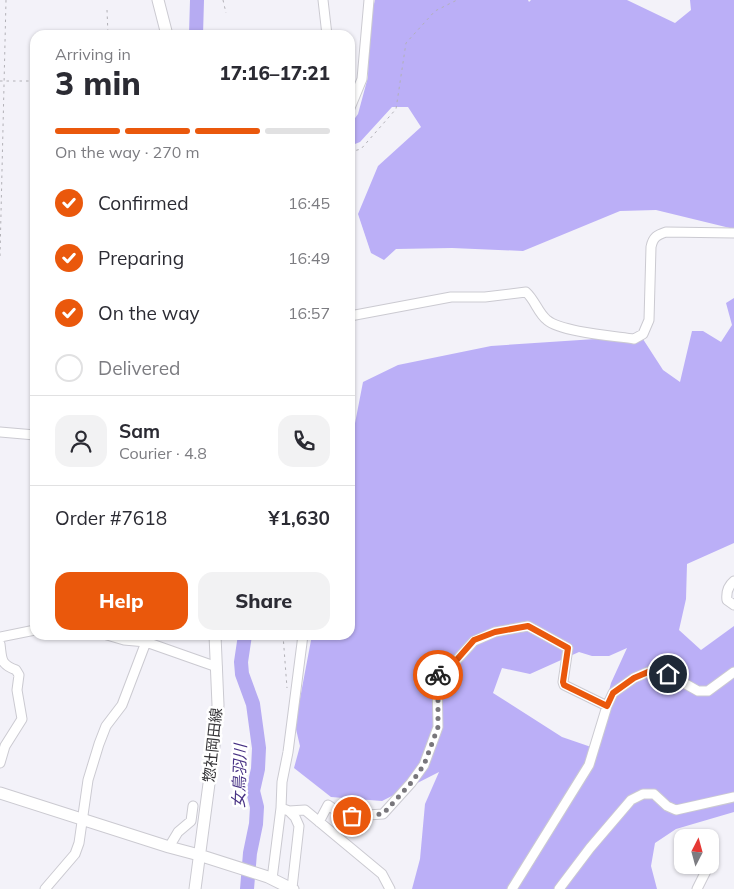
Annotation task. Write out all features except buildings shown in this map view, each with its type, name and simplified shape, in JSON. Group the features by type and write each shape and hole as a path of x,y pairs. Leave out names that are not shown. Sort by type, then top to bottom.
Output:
{"main road":[{"path":"158,0 166,30"},
{"name":"惣社岡田線","path":"195,889 218,705 215,640"},
{"path":"0,793 199,855 292,889"}],"street":[{"path":"323,0 327,30"},
{"path":"355,96 362,79 369,0"},
{"path":"355,315 451,297 485,297 526,292 532,298 544,318 550,323 560,327 634,339 643,334 649,320 652,240 657,235 666,232 734,233"},
{"path":"0,432 30,435"},
{"path":"734,581 728,589 727,596 728,600 734,605"},
{"path":"319,822 328,804 341,814 352,816 383,814 411,783 424,765 438,727 437,678 440,666 453,664 474,640 495,632 528,626 568,648 564,685 607,706"},
{"path":"0,637 30,631"},
{"path":"124,640 146,642 217,667"},
{"path":"272,881 285,809 282,782 302,640"},
{"path":"45,889 74,854 79,843 88,780 99,744 106,726 122,705 146,642"},
{"path":"0,644 2,661 7,666 16,670 19,675 17,690 22,719 5,746 0,763"},
{"path":"512,889 589,765 607,706 613,693 620,687 648,672 656,671 668,674 698,691 708,691 734,672"},
{"path":"559,889 590,848 631,800 643,794 654,794 667,806 676,810 734,797"},
{"path":"170,847 178,832 188,826 191,821 193,806"},
{"path":"285,809 305,810 382,874 390,889"},
{"path":"285,809 295,817 298,826 292,889"},
{"path":"697,889 704,874"}],"path":[{"path":"0,256 6,0"},
{"path":"223,0 226,13"},
{"path":"355,151 361,149 396,109 406,43 434,12 457,0"},
{"path":"107,10 108,30"},
{"path":"0,81 30,81"},
{"path":"283,640 287,687 295,699"}],"shaded area":[{"path":"375,0 528,0 529,2 531,0 627,0 675,23 691,10 690,0 734,0 734,229 656,210 620,211 523,251 452,248 396,249 384,260 371,253 358,214 378,166 421,127 408,107 392,107 360,142 355,144 355,118 358,114 368,77 369,23"},
{"path":"734,298 734,543 687,564 686,599 679,630 701,650 734,626 734,812 674,829 655,843 651,866 657,889 412,889 420,859 425,804 439,772 382,801 331,797 294,768 300,746 295,725 311,640 355,640 355,423 363,382 398,365 491,346 641,336 663,370 680,382 692,331 703,331 721,342 732,325 726,303","holes":["627,648 611,683 594,748 562,737 493,693 502,668 530,674 579,652 592,656 609,656"]}],"waterway":[{"name":"女鳥羽川","path":"196,30 197,0"},
{"name":"女鳥羽川","path":"244,640 241,662 242,674 253,704 259,748 258,769 253,791 257,807 256,824 250,853 247,889"}],"way so far":[{"path":"352,816 383,814 411,783 424,765 438,727 438,675"}],"route":[{"path":"438,675 440,666 453,664 474,640 495,632 528,626 564,644 568,648 564,685 607,706 613,693 634,678 656,671 668,674"}]}
